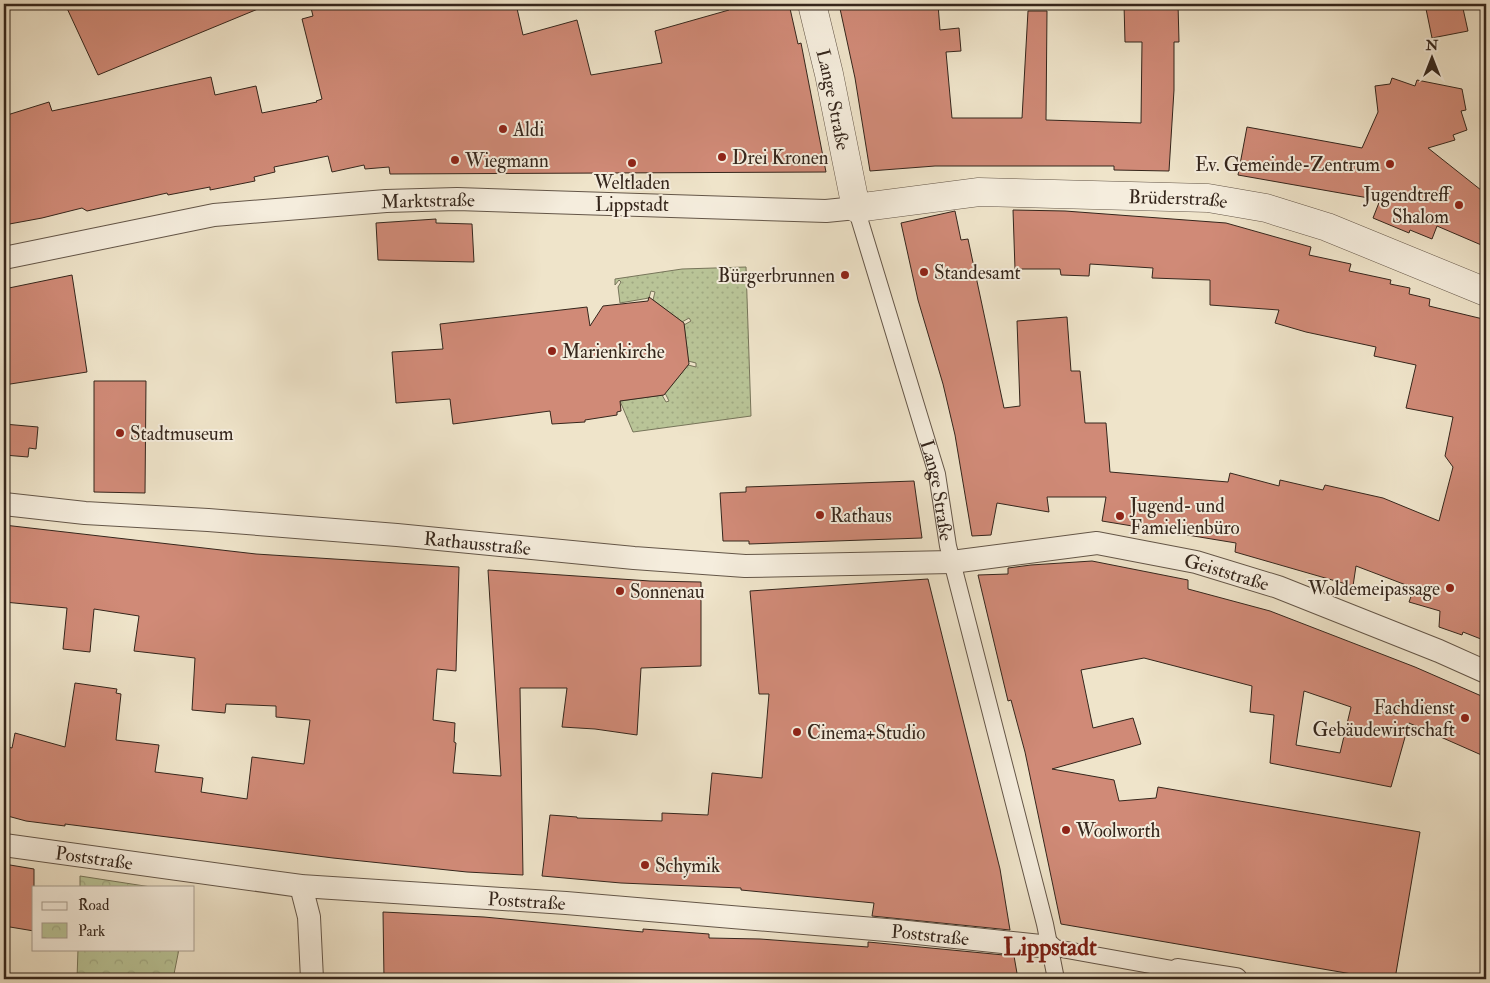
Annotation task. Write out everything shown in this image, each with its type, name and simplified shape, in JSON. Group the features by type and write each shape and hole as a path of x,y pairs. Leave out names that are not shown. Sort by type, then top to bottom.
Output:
{"street":[{"name":"Lange Straße","path":"812,4 829,74 856,208 938,474 948,546 1050,947 1056,979"},
{"name":"Brüderstraße","path":"856,208 979,192 1208,198 1266,208 1327,227 1486,292"},
{"name":"Marktstraße","path":"4,258 214,215 386,201 457,199 826,211 856,208"},
{"name":"Rathausstraße","path":"4,504 85,513 208,520 397,535 634,558 745,566 952,562"},
{"name":"Geiststraße","path":"952,562 1097,543 1196,562 1278,587 1439,651 1486,672"},
{"name":"Poststraße","path":"4,845 301,886 566,903 898,931 1050,947"},
{"path":"301,886 309,917 312,979"},
{"path":"1050,947 1236,979"}],"green space":[{"path":"746,267 751,416 633,432 620,401 662,395 666,402 669,401 665,393 688,365 696,367 696,363 688,361 684,325 691,321 689,318 682,322 653,300 655,292 651,291 649,298 620,303 618,287 621,282 619,280 615,285 615,279 682,269"},
{"path":"80,876 145,886 80,886"},
{"path":"78,950 179,950 174,974 207,979 77,979"}],"building":[{"path":"65,4 270,4 98,75"},
{"path":"310,4 516,4 523,35 577,20 591,75 662,63 655,31 729,10 727,4 789,4 798,44 801,43 826,172 390,174 389,167 365,169 364,165 332,172 328,156 274,167 275,172 254,177 255,181 210,190 210,187 168,195 167,193 87,211 82,208 4,225 4,116 49,102 52,111 211,77 215,95 256,86 262,113 317,102 322,99 302,19 313,16"},
{"path":"839,4 938,4 940,30 959,28 961,51 946,52 952,118 1022,118 1028,11 1047,11 1046,120 1141,123 1142,42 1125,42 1124,4 1178,4 1179,42 1174,42 1174,90 1169,171 1114,170 1114,166 935,166 870,171 855,78"},
{"path":"1425,4 1462,4 1468,31 1432,38"},
{"name":"Ev. Gemeinde-Zentrum","path":"1392,78 1415,86 1417,80 1462,89 1466,110 1461,111 1467,130 1453,135 1455,140 1428,148 1486,194 1486,247 1437,226 1432,239 1410,230 1409,233 1373,218 1380,200 1238,175 1247,127 1362,148 1378,112 1375,86 1390,84"},
{"path":"1013,210 1065,211 1226,223 1311,247 1309,255 1351,264 1349,271 1391,280 1390,284 1410,288 1409,294 1430,299 1429,306 1483,319 1481,330 1486,331 1486,641 1463,632 1462,635 1439,627 1440,611 1409,602 1414,588 1356,566 1353,586 1235,552 1236,543 1102,521 1106,497 1047,497 1049,512 997,503 991,535 972,536 955,435 943,384 918,300 901,223 955,211 961,240 968,239 1004,408 1020,406 1017,321 1067,317 1071,371 1080,371 1085,423 1106,423 1110,472 1228,482 1230,473 1279,486 1280,480 1323,490 1325,485 1383,498 1439,521 1453,467 1445,456 1453,417 1406,408 1416,365 1374,356 1376,347 1306,332 1275,323 1279,310 1210,305 1210,280 1152,278 1153,268 1090,264 1089,276 1061,275 1060,269 1015,269"},
{"path":"436,219 436,223 472,224 474,262 378,260 376,223"},
{"path":"72,275 87,372 4,385 4,289"},
{"name":"Marienkirche","path":"649,297 684,323 689,364 664,395 620,401 621,411 617,412 617,415 585,420 585,422 552,424 550,411 453,424 450,399 396,403 392,352 443,349 440,324 587,307 590,326 603,306 648,301"},
{"name":"Stadtmuseum","path":"94,381 146,381 145,493 94,492"},
{"path":"4,424 38,427 36,449 29,448 28,457 4,455"},
{"name":"Rathaus","path":"914,481 922,538 749,544 749,541 723,541 720,493 746,492 746,487"},
{"path":"4,525 256,554 459,567 456,671 437,669 433,720 455,723 454,742 456,743 453,773 501,776 488,570 650,581 701,582 701,666 641,668 637,735 595,729 562,727 567,688 520,688 523,875 467,872 333,858 65,824 65,826 26,821 4,815 4,746 12,748 15,733 65,747 75,683 117,689 116,693 121,694 116,740 159,745 155,772 203,778 201,792 247,799 252,757 304,764 310,720 276,717 276,706 226,704 225,713 192,710 195,658 134,651 139,616 94,609 90,652 63,649 67,608 4,602"},
{"path":"1092,561 1188,580 1188,589 1270,611 1415,667 1486,698 1486,757 1409,723 1391,787 1270,763 1274,715 1250,712 1252,686 1144,658 1081,670 1093,728 1133,718 1141,744 1052,769 1114,780 1119,801 1156,798 1158,787 1420,832 1395,979 1381,979 1061,924 1025,752 1011,700 1008,701 978,575 1008,574 1008,568","holes":["1304,691 1351,707 1340,753 1296,745"]},
{"path":"928,579 1000,869 1010,930 872,916 874,903 741,890 741,888 621,883 542,876 550,815 577,818 662,821 662,813 708,815 712,773 762,778 769,694 759,694 750,591"},
{"path":"4,864 34,869 32,931 4,926"},
{"path":"383,912 484,917 643,932 643,929 709,934 709,938 760,939 868,947 868,942 1014,956 1018,979 384,979"}],"place":[{"name":"Aldi","path":"503,129"},
{"name":"Drei Kronen","path":"722,157"},
{"name":"Wiegmann","path":"455,160"},
{"name":"Weltladen Lippstadt","path":"632,163"},
{"name":"Ev. Gemeinde-Zentrum","path":"1390,164"},
{"name":"Jugendtreff Shalom","path":"1459,205"},
{"name":"Standesamt","path":"924,272"},
{"name":"Bürgerbrunnen","path":"845,275"},
{"name":"Marienkirche","path":"552,351"},
{"name":"Stadtmuseum","path":"120,433"},
{"name":"Rathaus","path":"820,515"},
{"name":"Jugend- und Famielienbüro","path":"1120,516"},
{"name":"Woldemeipassage","path":"1450,588"},
{"name":"Sonnenau","path":"620,591"},
{"name":"Fachdienst Gebäudewirtschaft","path":"1465,718"},
{"name":"Cinema+Studio","path":"797,732"},
{"name":"Woolworth","path":"1066,830"},
{"name":"Schymik","path":"645,865"}],"district":[{"name":"Lippstadt","path":"1050,947"}]}
